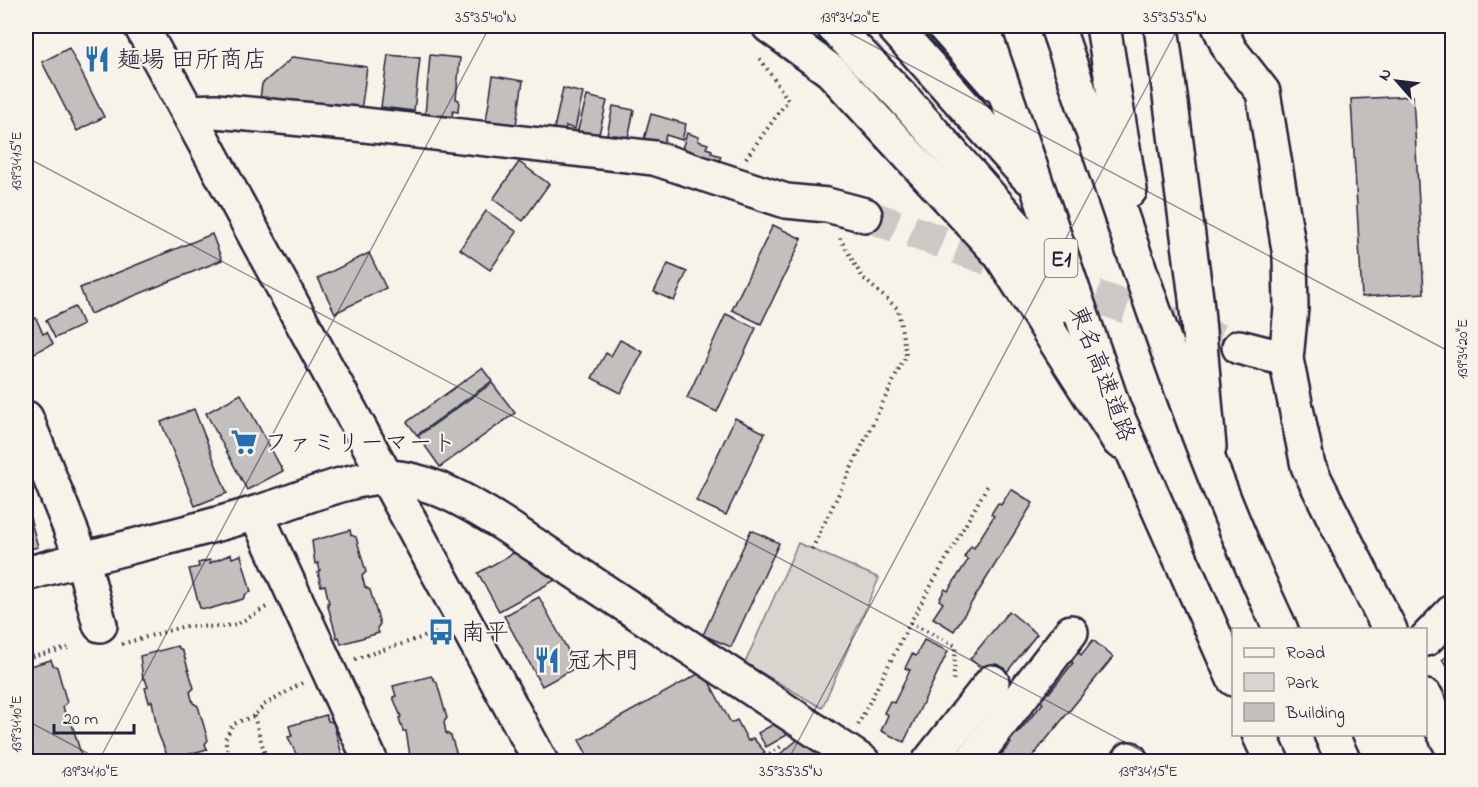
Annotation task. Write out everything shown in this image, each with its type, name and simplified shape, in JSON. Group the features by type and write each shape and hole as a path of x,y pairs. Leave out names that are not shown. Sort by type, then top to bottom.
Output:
{"main road":[{"path":"141,26 541,762"},
{"path":"833,26 902,97 1021,232 1114,409"},
{"path":"893,26 1036,186"},
{"path":"944,26 1005,95"},
{"path":"1056,26 1145,285 1210,462 1280,628"},
{"path":"1104,26 1145,285"},
{"path":"1161,26 1196,298 1210,462"},
{"path":"1219,26 1230,50 1263,93 1290,256 1291,308 1286,359 1308,466 1389,628"},
{"name":"東名高速道路","path":"982,27 1114,409 1232,677"},
{"path":"763,39 831,71 1000,254 1149,488"},
{"path":"188,112 216,111 356,124 654,158 786,201 853,212"},
{"path":"1239,347 1286,359"},
{"path":"26,418 82,558 108,635"},
{"path":"26,574 256,513 361,480 386,477 428,485 474,506 854,756"},
{"path":"256,513 292,586 371,762"},
{"path":"1427,637 1452,612"},
{"path":"971,762 1071,632"},
{"path":"929,762 982,694"},
{"path":"1427,702 1452,748"},
{"path":"1259,736 1272,762"},
{"path":"1331,736 1344,762"}],"path":[{"path":"742,162 788,99 763,39"},
{"path":"812,549 906,355 898,309 862,277 840,242 853,212"},
{"path":"854,756 910,623 989,483"},
{"path":"108,635 185,626 221,627 238,624 270,604 292,586"},
{"path":"910,623 956,646 953,690 982,694"},
{"path":"26,658 68,648"},
{"path":"254,716 267,762"}],"green space":[{"path":"798,543 879,578 822,708 745,663"}],"building":[{"path":"69,48 104,117 77,131 42,62"},
{"path":"388,55 420,58 414,111 381,107"},
{"path":"430,55 460,58 456,99 459,100 458,112 453,111 452,117 425,115"},
{"path":"293,57 367,67 361,111 260,99 262,84"},
{"path":"493,76 523,81 516,125 486,121"},
{"path":"563,88 583,93 575,129 566,126 564,136 553,133"},
{"path":"587,96 607,101 598,138 577,133"},
{"path":"1413,96 1424,293 1362,297 1351,99"},
{"path":"613,106 634,110 627,143 606,139"},
{"path":"651,114 686,124 682,140 666,135 662,148 643,143"},
{"path":"687,133 699,137 698,141 708,144 706,148 712,150 711,153 721,156 717,167 680,155"},
{"path":"519,162 549,184 523,221 493,199"},
{"path":"486,211 517,232 490,270 460,249"},
{"path":"773,225 802,239 761,324 732,310"},
{"path":"212,234 222,260 90,314 80,288"},
{"path":"369,253 386,288 335,313 318,278"},
{"path":"668,264 687,272 674,301 654,292"},
{"path":"75,307 83,325 55,338 46,320"},
{"path":"726,314 756,328 717,412 687,398"},
{"path":"36,318 43,334 47,332 53,344 26,357 26,322"},
{"path":"620,340 643,352 621,393 592,378 606,353 611,356"},
{"path":"482,368 492,381 417,435 407,422"},
{"path":"492,383 515,413 440,467 418,436"},
{"name":"ファミリーマート","path":"241,394 283,471 247,490 206,413"},
{"path":"194,409 227,493 195,506 161,422"},
{"path":"735,418 765,433 726,515 696,501"},
{"path":"1011,489 1033,503 954,631 933,618 943,603 939,600 945,589 948,591 968,560 964,557 971,546 974,548 994,516 991,514 998,503 1001,505"},
{"path":"26,503 38,547 26,550"},
{"path":"350,530 351,535 356,537 366,572 362,576 365,587 370,590 380,624 377,628 379,633 341,644 339,637 337,638 327,603 329,603 325,585 321,586 318,572 320,570 318,563 315,564 312,541"},
{"path":"751,530 779,543 731,647 703,635"},
{"path":"517,551 557,579 499,611 478,573"},
{"path":"231,554 232,558 241,555 251,592 243,599 209,609 200,608 189,569 199,567 198,563 210,560 210,563"},
{"path":"539,597 577,667 542,686 504,616"},
{"path":"1009,611 1037,634 999,682 970,659"},
{"path":"924,640 948,651 904,742 881,731 888,715 884,713 890,701 894,703 910,670 905,668 912,654 916,656"},
{"path":"1093,640 1113,657 1028,762 995,762 1011,743 1007,740 1014,731 1017,734 1043,703 1039,700 1046,691 1049,693 1073,663 1071,661 1078,652 1081,655"},
{"path":"177,646 183,652 194,688 190,692 193,703 198,706 208,740 205,744 207,749 169,760 158,733 152,701 149,702 145,688 148,687 143,679 140,656"},
{"path":"1452,652 1452,672 1442,660"},
{"path":"51,660 57,667 67,703 63,706 66,718 71,721 81,754 79,762 35,762 26,715 26,667"},
{"path":"698,674 707,678 731,723 737,720 748,741 753,738 765,752 750,762 724,762 722,759 717,762 591,762 579,740"},
{"path":"431,676 437,683 447,718 444,722 446,733 451,736 459,762 411,762 406,731 403,731 399,718 401,717 393,697 396,696 393,686"},
{"path":"326,715 328,721 333,722 343,758 339,762 295,762 297,756 288,737 292,736 289,726"},
{"path":"779,721 787,735 766,747 758,733"},
{"path":"800,738 831,759 828,762 779,762 775,758"}],"tunnel":[{"path":"865,215 1239,347"}],"place":[{"name":"麺場 田所商店","path":"97,59"},
{"name":"ファミリーマート","path":"244,442"},
{"name":"南平","path":"441,632"},
{"name":"冠木門","path":"547,660"}]}
